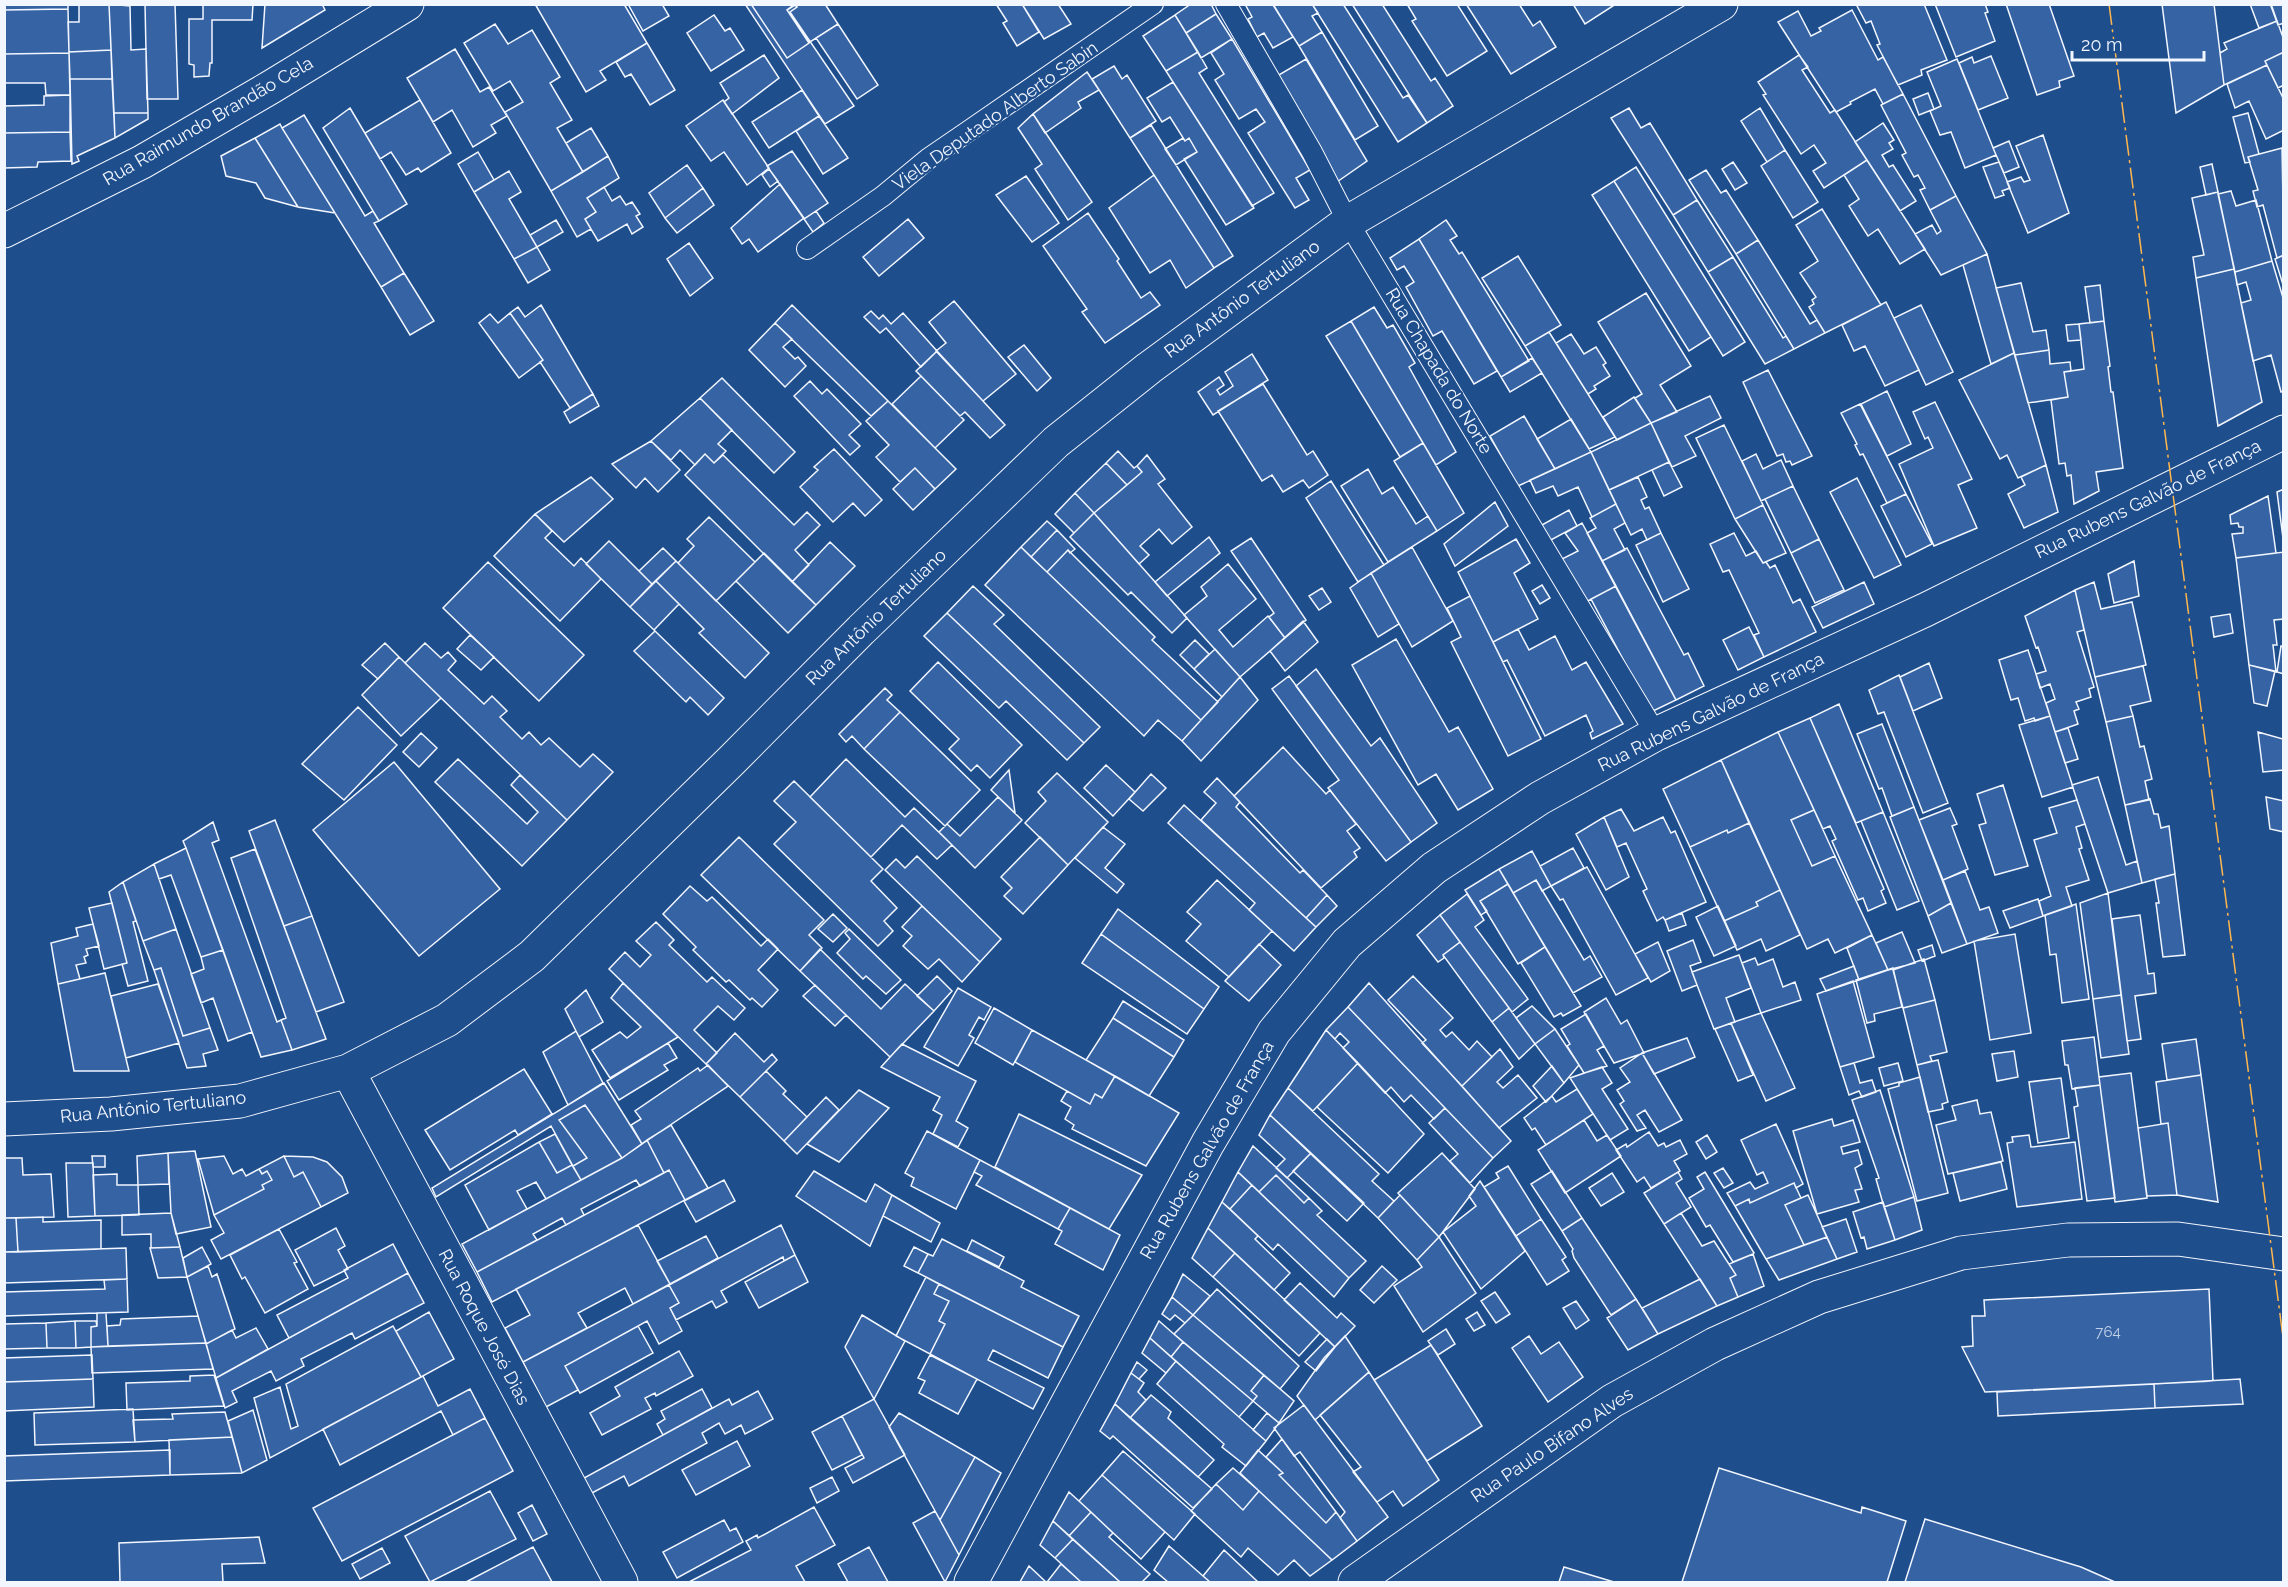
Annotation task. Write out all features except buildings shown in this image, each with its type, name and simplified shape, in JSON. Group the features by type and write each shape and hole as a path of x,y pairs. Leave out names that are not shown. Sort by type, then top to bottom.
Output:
{"street":[{"name":"Rua Raimundo Brandão Cela","path":"4,231 142,162 407,4"},
{"name":"Rua Antônio Tertuliano","path":"4,1119 111,1114 240,1101 348,1071 447,1020 532,956 1056,442 1167,355 1348,222 1721,4"},
{"name":"Rua Rubens Galvão de França","path":"970,1582 1208,1143 1274,1032 1347,943 1434,868 1540,798 1656,734 1925,610 2283,432"},
{"name":"Rua Roque José Dias","path":"348,1071 621,1582"},
{"name":"Rua Paulo Bifano Alves","path":"1355,1582 1612,1401 1715,1344 1819,1297 1961,1253 2068,1240 2178,1239 2283,1254"}],"lane":[{"name":"Viela Deputado Alberto Sabin","path":"807,249 883,196 948,145 1153,4"},
{"name":"Rua Chapada do Norte","path":"1226,4 1311,152 1348,222 1656,734"}],"power":[{"path":"2109,4 2284,1345"}]}
